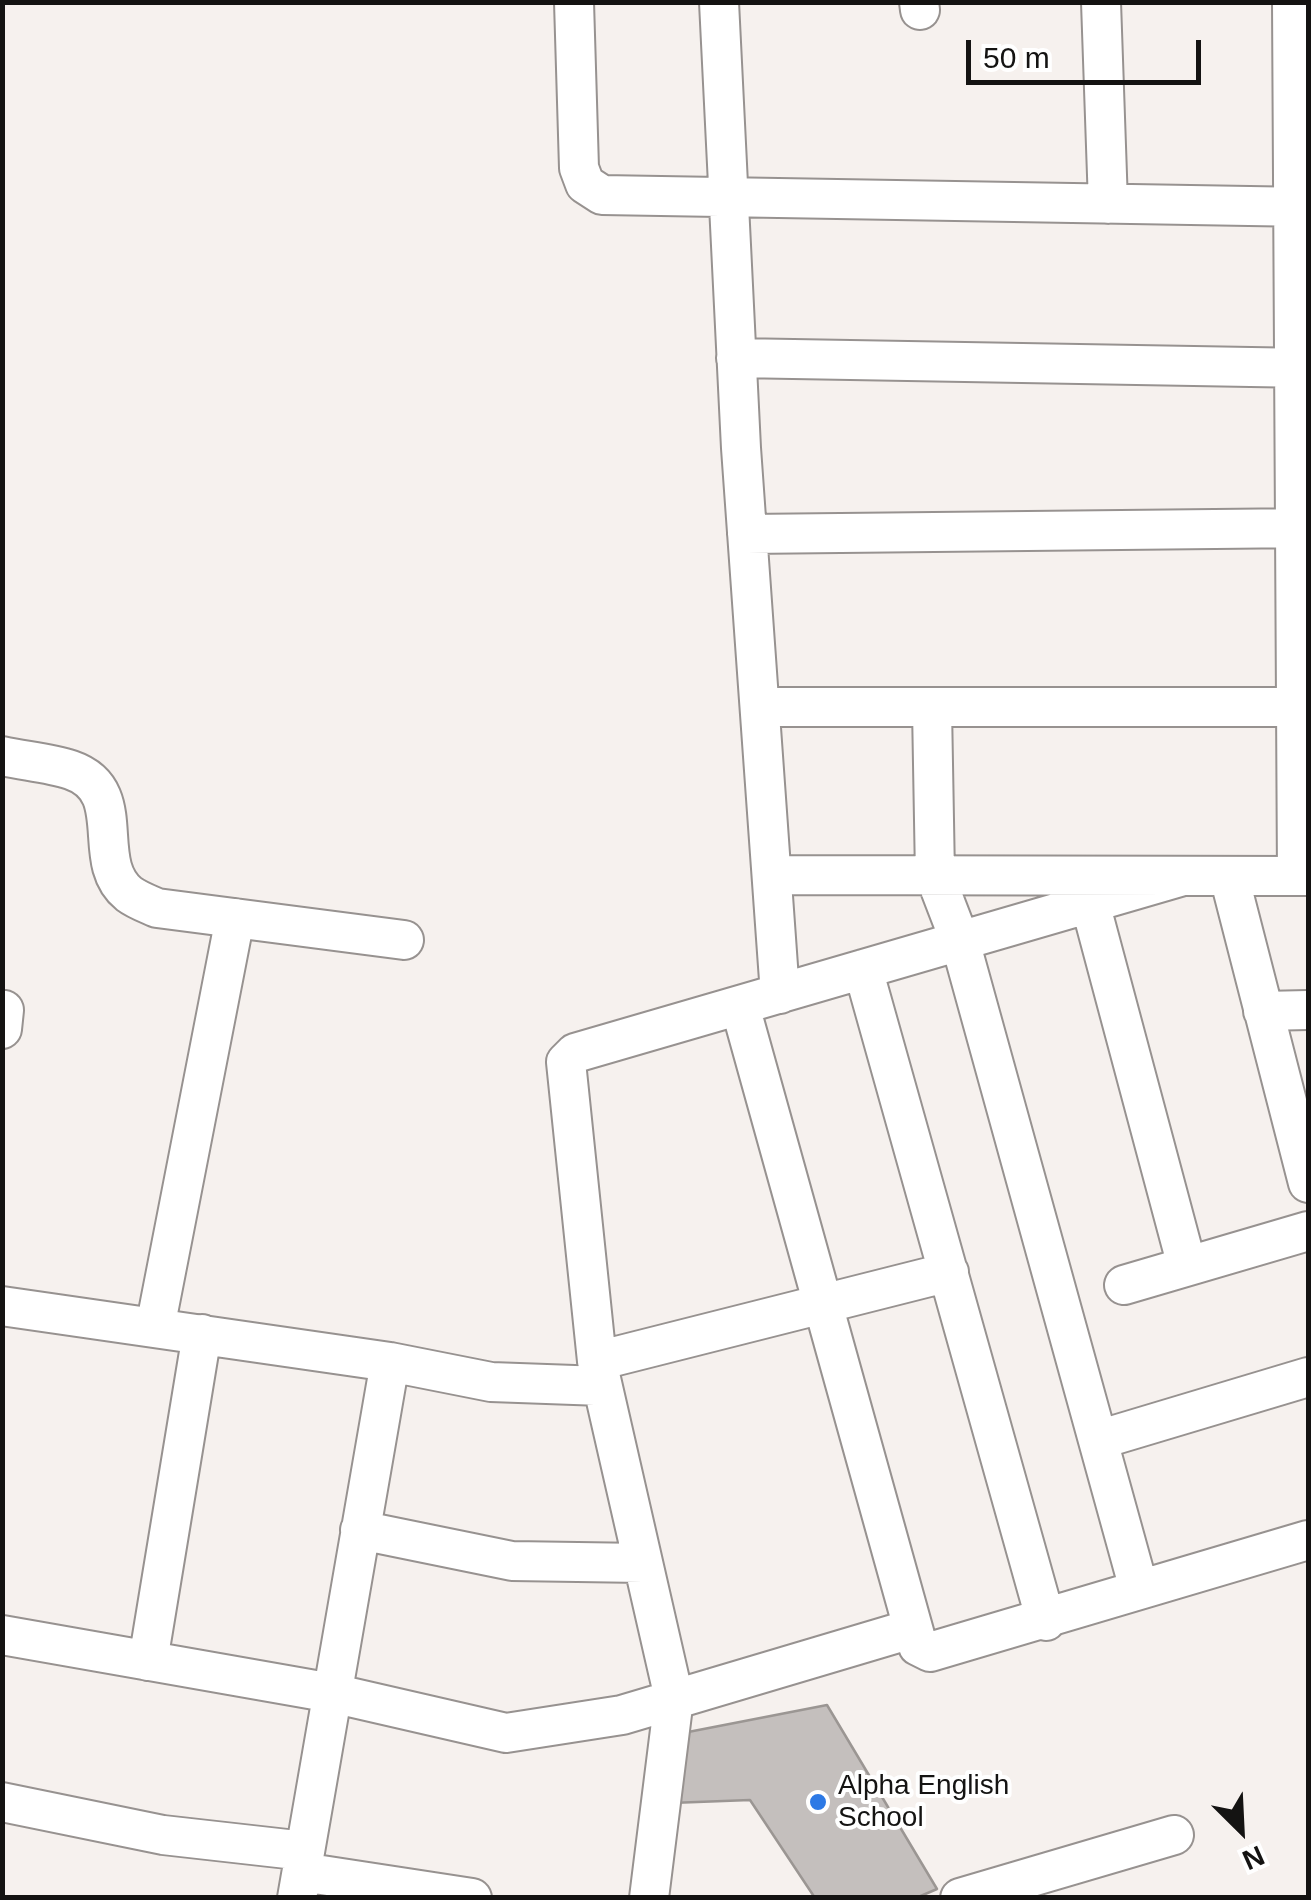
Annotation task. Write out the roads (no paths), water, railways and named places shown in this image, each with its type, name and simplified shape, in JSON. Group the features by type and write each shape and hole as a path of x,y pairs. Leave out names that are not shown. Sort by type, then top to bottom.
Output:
{"street":[{"path":"574,2 579,168 586,184 602,195 1300,206"},
{"path":"719,2 736,358 780,994"},
{"path":"1101,2 1108,204"},
{"path":"772,875 1303,876 1300,206 1292,2"},
{"path":"736,358 1300,368"},
{"path":"747,534 1301,528"},
{"path":"760,707 1302,707"},
{"path":"932,708 935,876 960,942 1140,1589"},
{"path":"2,756 73,770 96,784 107,804 112,868 127,893 157,908 404,940"},
{"path":"649,1898 674,1698 599,1374 566,1062 575,1053 1183,876"},
{"path":"1228,876 1303,1144 1308,1183"},
{"path":"1090,903 1187,1266"},
{"path":"155,1328 235,918"},
{"path":"864,970 1046,1621"},
{"path":"740,1006 918,1646 930,1652 1046,1621 1308,1540"},
{"path":"1263,1011 1308,1010"},
{"path":"1124,1285 1308,1231"},
{"path":"2,1306 390,1362 490,1382 599,1374 948,1272"},
{"path":"148,1660 202,1334"},
{"path":"301,1874 390,1362"},
{"path":"1098,1440 1308,1377"},
{"path":"360,1530 512,1561 643,1563"},
{"path":"2,1635 332,1693 506,1733 622,1714 911,1628"},
{"path":"2,1802 163,1835 301,1874 472,1898"},
{"path":"960,1898 1174,1835"}],"place":[{"name":"Alpha English School","path":"818,1802"}]}
